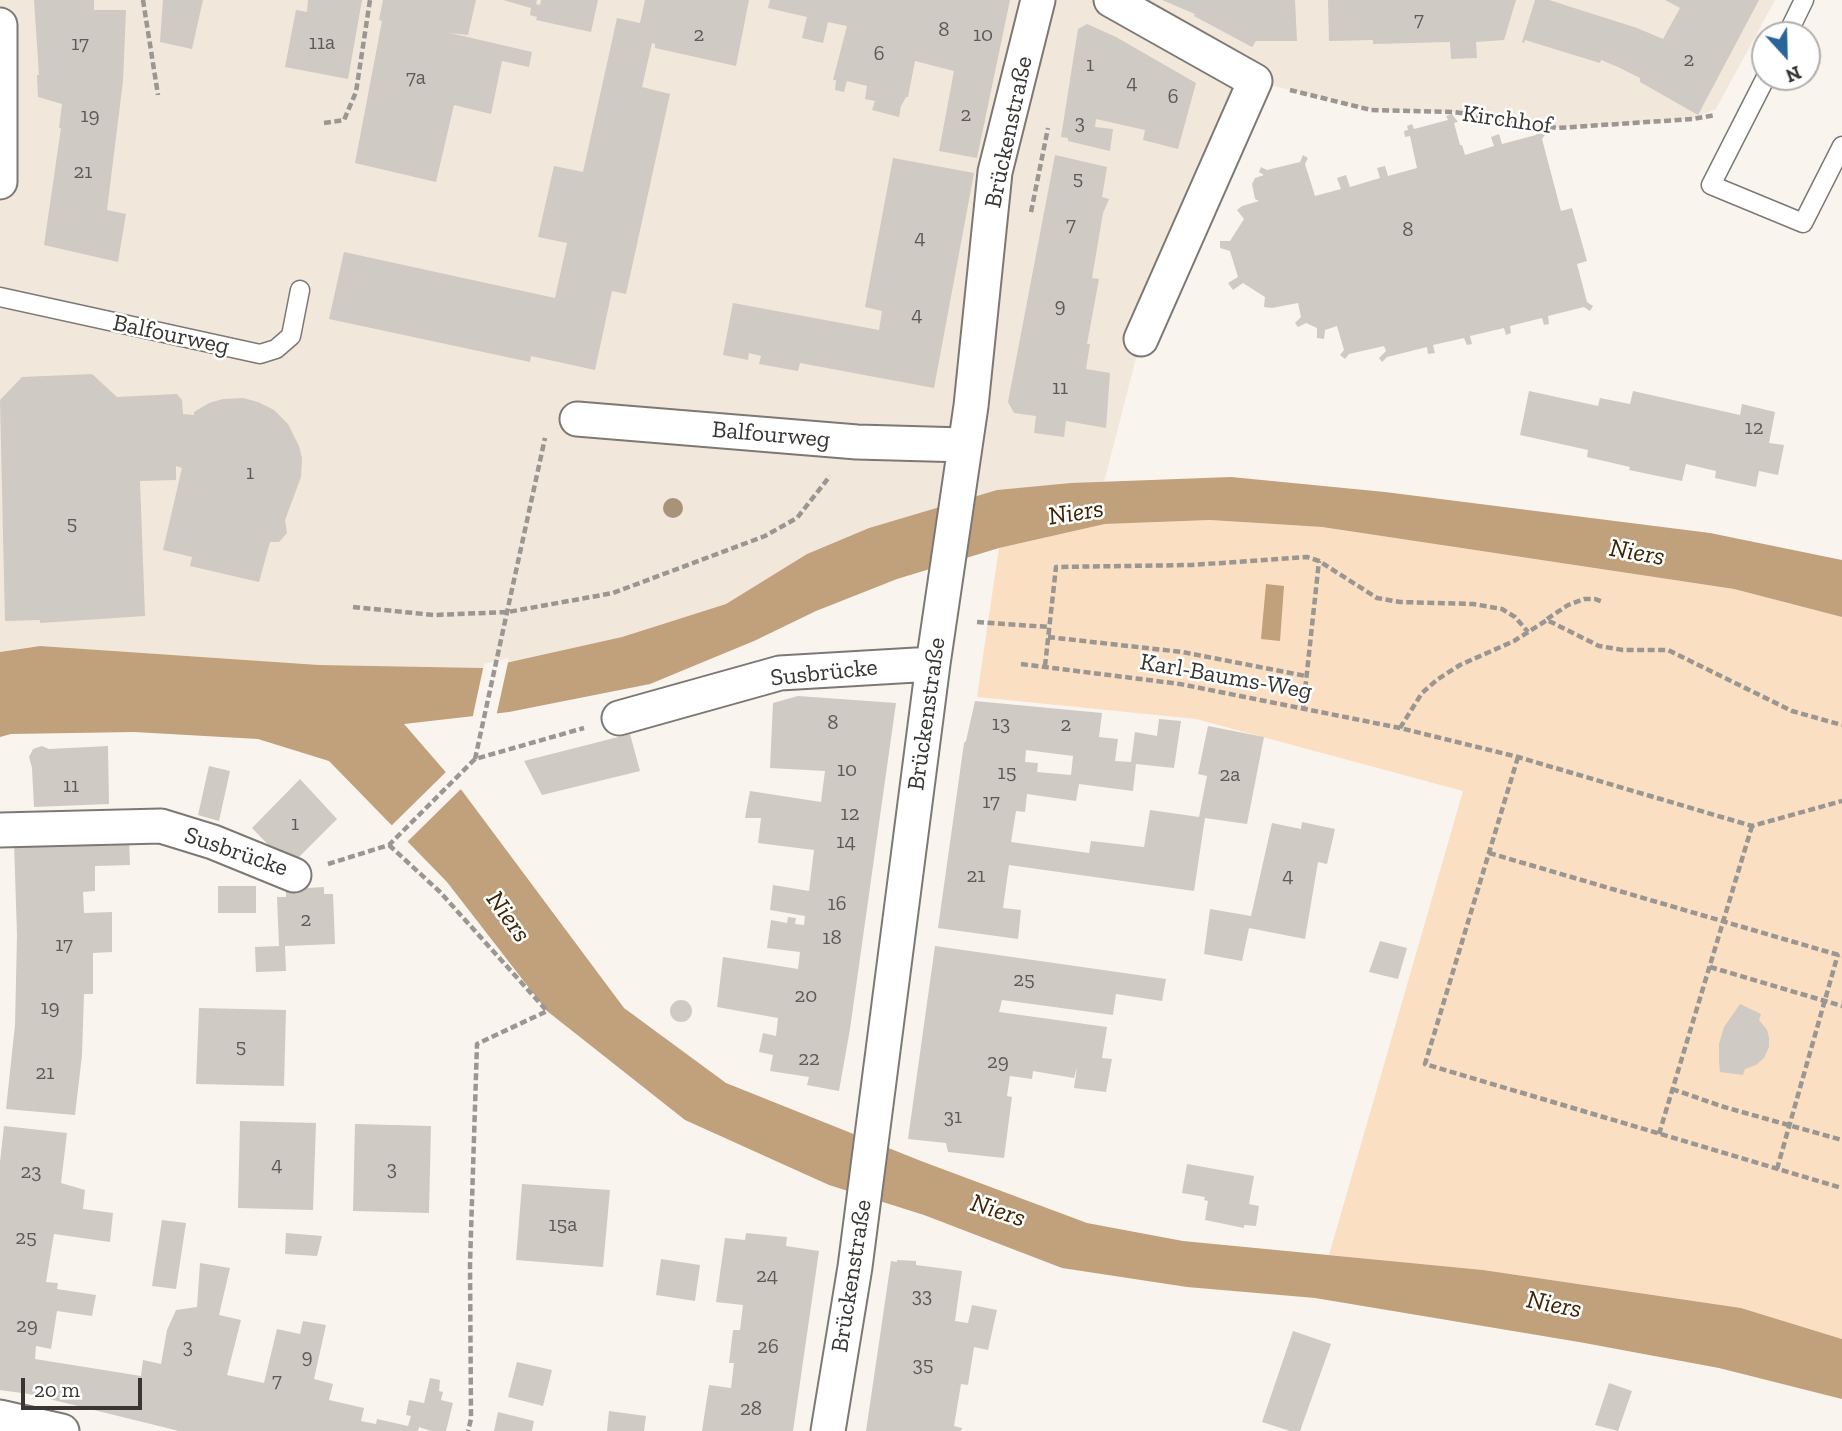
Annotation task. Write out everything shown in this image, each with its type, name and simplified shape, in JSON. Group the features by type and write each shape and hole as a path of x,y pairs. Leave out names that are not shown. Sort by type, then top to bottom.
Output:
{"street":[{"name":"Brückenstraße","path":"828,1431 855,1267 933,664 965,445 995,172 1038,0"},
{"path":"1111,0 1255,81 1141,339"},
{"path":"0,25 1,178"},
{"name":"Balfourweg","path":"563,422 857,442 965,445"},
{"name":"Susbrücke","path":"618,718 780,673 933,664"},
{"name":"Susbrücke","path":"0,830 161,826 213,842 293,875"},
{"path":"0,1417 62,1431"}],"lane":[{"path":"1794,21 1804,0"},
{"path":"1759,91 1711,185 1803,223 1842,146"},
{"name":"Balfourweg","path":"0,298 260,354 276,349 290,336 300,290"}],"path":[{"path":"143,0 158,95"},
{"path":"324,123 344,120 356,92 370,0"},
{"name":"Kirchhof","path":"1278,87 1371,110 1454,112 1557,128 1693,119 1750,108"},
{"path":"475,759 508,612 563,422"},
{"path":"354,607 434,615 508,612 613,593 765,536 797,518 857,442"},
{"path":"1045,666 1056,567 1181,566 1307,557 1319,561 1377,598 1400,602 1473,604 1502,609 1515,617 1528,632"},
{"path":"1303,709 1319,561"},
{"path":"1400,728 1422,693 1460,665 1490,653 1528,632 1568,605 1584,599 1603,602"},
{"path":"1547,620 1600,646 1623,650 1668,650 1792,711 1842,725"},
{"path":"965,621 1049,628"},
{"path":"1048,637 1182,652 1306,676"},
{"name":"Karl-Baums-Weg","path":"1021,664 1180,684 1400,728 1518,757 1752,826"},
{"name":"Susbrücke","path":"293,875 389,845 475,759 618,718"},
{"path":"1518,757 1425,1064 1842,1188"},
{"path":"1659,1134 1752,826 1842,802"},
{"path":"389,845 440,892 547,1011 477,1044 470,1264 471,1419 468,1431"},
{"path":"1489,853 1840,955 1777,1169"},
{"path":"1710,967 1842,1006"},
{"path":"1672,1090 1842,1140"}],"shaded area":[{"path":"0,0 1775,0 1764,21 1751,21 1751,44 1716,109 1693,119 1557,128 1454,112 1371,110 1266,84 1141,339 1104,482 997,490 869,528 807,554 726,604 622,637 483,668 319,665 40,646 0,652"},
{"path":"1210,520 1322,527 1734,589 1842,617 1842,1339 1741,1308 1483,1270 1329,1255 1463,791 1196,719 977,697 999,548 1105,524"}],"water":[{"name":"Niers","path":"1231,477 1385,492 1710,533 1842,560 1842,617 1734,589 1322,527 1210,520 1105,524 999,548 897,579 816,611 754,641 650,684 509,712 404,724 463,792 624,1008 726,1083 921,1161 1087,1223 1183,1241 1483,1270 1741,1308 1842,1339 1842,1399 1719,1368 1579,1342 1315,1298 1187,1287 1062,1268 924,1215 829,1185 685,1120 547,1011 447,882 329,761 258,739 134,732 11,734 0,737 0,652 40,646 319,665 483,668 622,637 726,604 807,554 869,528 997,490 1071,483"},
{"path":"1266,584 1284,586 1280,641 1261,639"}],"pier":[{"path":"509,658 496,717 472,720 484,664"},
{"path":"448,770 463,787 404,845 388,829"}],"building":[{"path":"34,0 94,0 94,10 126,10 123,81 107,210 126,214 118,262 44,245 62,104 38,97"},
{"path":"163,0 203,0 192,49 160,42"},
{"path":"308,0 362,0 348,79 285,67 296,10 307,12"},
{"path":"383,0 476,0 468,35 450,33 532,52 529,67 502,61 491,114 454,105 436,182 355,163 382,21 379,20"},
{"path":"503,0 537,0 536,4 540,5 541,0 598,0 591,32 536,20 537,17 530,15 531,8"},
{"path":"645,0 749,0 736,66 655,48 652,43 642,87 670,94 626,294 612,291 595,370 531,356 530,362 329,319 344,252 555,298 567,243 538,237 554,166 583,172 617,18 640,23"},
{"path":"770,0 1010,0 977,158 939,151 954,71 915,61 908,97 901,106 899,117 872,110 875,101 865,99 867,86 847,81 844,92 835,90 836,80 833,80 847,26 828,22 823,43 802,38 807,17 768,8"},
{"path":"1162,0 1295,0 1297,41 1256,41 1252,47 1194,16 1195,14"},
{"path":"1328,0 1516,0 1504,40 1476,42 1477,58 1451,59 1450,42 1373,44 1373,40 1329,41"},
{"path":"1535,0 1549,0 1663,39 1680,8 1665,0 1759,0 1698,115 1618,67 1525,40 1522,42"},
{"path":"1087,24 1116,37 1196,83 1178,149 1143,140 1145,130 1096,119 1095,127 1113,129 1110,151 1061,137 1078,29"},
{"path":"1452,114 1458,122 1454,123 1465,155 1494,146 1491,137 1499,134 1502,144 1536,135 1540,127 1548,130 1542,139 1561,211 1572,208 1587,261 1577,264 1587,302 1593,306 1590,311 1584,307 1548,316 1549,324 1544,325 1542,318 1510,326 1511,333 1506,335 1504,328 1470,336 1472,344 1467,345 1464,338 1433,345 1435,353 1428,354 1427,347 1387,357 1382,362 1379,358 1386,351 1384,346 1349,354 1345,359 1340,355 1344,350 1337,326 1325,330 1324,339 1317,338 1317,328 1306,323 1298,327 1295,323 1301,317 1298,303 1264,307 1265,297 1243,283 1233,290 1228,283 1238,277 1230,251 1220,248 1220,241 1230,241 1244,219 1237,210 1259,201 1255,199 1252,184 1255,178 1264,175 1259,172 1261,167 1267,170 1300,162 1303,155 1308,158 1305,164 1315,196 1341,189 1337,178 1346,175 1350,187 1380,178 1377,168 1385,166 1388,176 1417,168 1410,136 1405,137 1407,126 1412,124 1414,129 1448,120 1446,116"},
{"path":"1055,155 1107,167 1102,197 1109,199 1103,213 1092,278 1099,279 1087,344 1090,344 1086,369 1110,373 1106,428 1066,421 1064,437 1034,433 1036,416 1014,413 1008,402"},
{"path":"893,158 974,173 934,388 800,363 798,371 759,364 761,356 749,353 748,360 723,355 733,303 879,330 882,311 865,307"},
{"path":"92,374 117,397 177,394 182,400 183,414 194,415 194,412 209,403 223,399 243,398 274,410 288,424 302,458 301,477 285,520 287,533 279,542 270,542 259,582 190,566 192,557 163,550 182,468 176,466 176,480 140,481 145,616 40,623 40,620 5,621 0,400 22,377"},
{"path":"1529,391 1598,406 1600,398 1630,404 1633,391 1740,415 1742,404 1775,412 1769,443 1784,445 1778,475 1759,471 1756,487 1715,478 1716,471 1686,464 1682,481 1629,470 1630,467 1587,457 1588,450 1520,435"},
{"path":"798,696 896,703 839,1091 807,1085 809,1077 770,1071 773,1055 759,1052 763,1033 776,1036 778,1018 717,1007 723,957 798,969 800,952 767,948 771,920 787,923 788,917 796,918 795,924 804,925 805,916 770,910 773,885 809,891 814,850 758,843 761,818 745,818 750,791 821,802 825,771 770,768 773,703"},
{"path":"975,701 1102,713 1099,737 1118,739 1115,761 1131,762 1135,732 1157,736 1159,719 1181,721 1174,768 1136,764 1133,791 1079,784 1076,801 1027,794 1025,812 1016,811 1011,842 1089,853 1091,841 1144,847 1150,810 1199,817 1207,776 1198,774 1208,726 1264,737 1247,824 1205,818 1194,891 1009,865 1003,908 1021,910 1018,939 938,928 966,741","holes":["1026,750 1073,756 1071,775 1037,772 1038,763 1025,762"]},
{"path":"630,734 640,771 542,795 524,761"},
{"path":"42,746 49,749 108,746 109,804 34,807 29,757 33,749"},
{"path":"209,766 230,771 219,821 198,815"},
{"path":"300,779 337,819 292,864 287,864 252,828"},
{"path":"1302,822 1335,829 1327,864 1318,862 1305,939 1249,928 1242,961 1204,954 1210,909 1251,916 1272,823 1301,829"},
{"path":"129,838 130,865 95,866 95,891 83,892 84,913 112,912 112,952 93,953 93,994 84,994 82,1055 75,1115 6,1109 15,1025 17,935 14,842"},
{"path":"307,879 308,888 324,887 324,894 333,894 335,944 285,946 286,971 256,972 255,947 279,946 277,897 286,897 286,889"},
{"path":"218,886 256,886 256,913 218,913"},
{"path":"1380,941 1407,948 1398,979 1369,972"},
{"path":"935,946 1166,979 1162,1001 1116,994 1113,1015 1002,1000 999,1012 1107,1027 1102,1058 1112,1059 1106,1092 1074,1088 1077,1067 1074,1078 1033,1071 1032,1079 1010,1076 1007,1096 1012,1097 1004,1158 948,1152 946,1143 908,1139"},
{"path":"681,1000 689,1003 692,1011 689,1019 681,1022 673,1019 670,1011 673,1003"},
{"path":"1740,1004 1761,1014 1759,1020 1767,1030 1769,1038 1769,1047 1764,1058 1745,1069 1743,1075 1720,1072 1719,1061 1719,1044 1724,1027"},
{"path":"199,1008 286,1010 284,1086 196,1084"},
{"path":"240,1121 316,1123 313,1210 238,1208"},
{"path":"355,1124 431,1126 429,1213 353,1211"},
{"path":"4,1126 67,1133 61,1183 85,1190 83,1209 113,1213 110,1242 54,1234 46,1282 58,1283 57,1289 96,1295 92,1316 57,1311 51,1349 36,1346 35,1359 141,1376 143,1360 161,1364 167,1330 176,1310 197,1307 200,1263 230,1268 219,1315 241,1320 227,1375 264,1383 277,1329 300,1334 303,1321 326,1325 314,1379 333,1384 329,1400 364,1408 361,1421 376,1424 377,1419 408,1426 411,1416 406,1415 409,1400 424,1403 430,1378 440,1380 439,1391 443,1392 441,1400 453,1403 446,1431 431,1431 419,1427 418,1431 179,1431 29,1394 0,1390 0,1162"},
{"path":"1187,1164 1254,1176 1249,1204 1259,1206 1256,1226 1244,1225 1244,1228 1205,1220 1208,1201 1204,1200 1205,1197 1182,1193"},
{"path":"522,1184 610,1190 603,1267 516,1260"},
{"path":"162,1220 186,1223 176,1289 152,1286"},
{"path":"286,1233 322,1236 317,1256 285,1254"},
{"path":"746,1233 787,1237 786,1246 819,1251 793,1431 702,1431 709,1385 731,1388 734,1363 729,1363 733,1330 740,1330 743,1305 716,1302 725,1238 745,1240"},
{"path":"661,1259 700,1265 695,1301 656,1295"},
{"path":"891,1261 916,1261 916,1265 962,1271 955,1321 968,1323 972,1305 997,1310 988,1350 974,1347 968,1385 961,1384 954,1426 962,1428 961,1431 866,1431"},
{"path":"1293,1331 1331,1344 1300,1431 1290,1431 1262,1422"},
{"path":"517,1362 552,1370 543,1406 508,1397"},
{"path":"1609,1383 1632,1391 1618,1431 1595,1425"},
{"path":"609,1411 646,1416 644,1431 607,1431"},
{"path":"498,1412 534,1421 532,1431 494,1431"}]}
